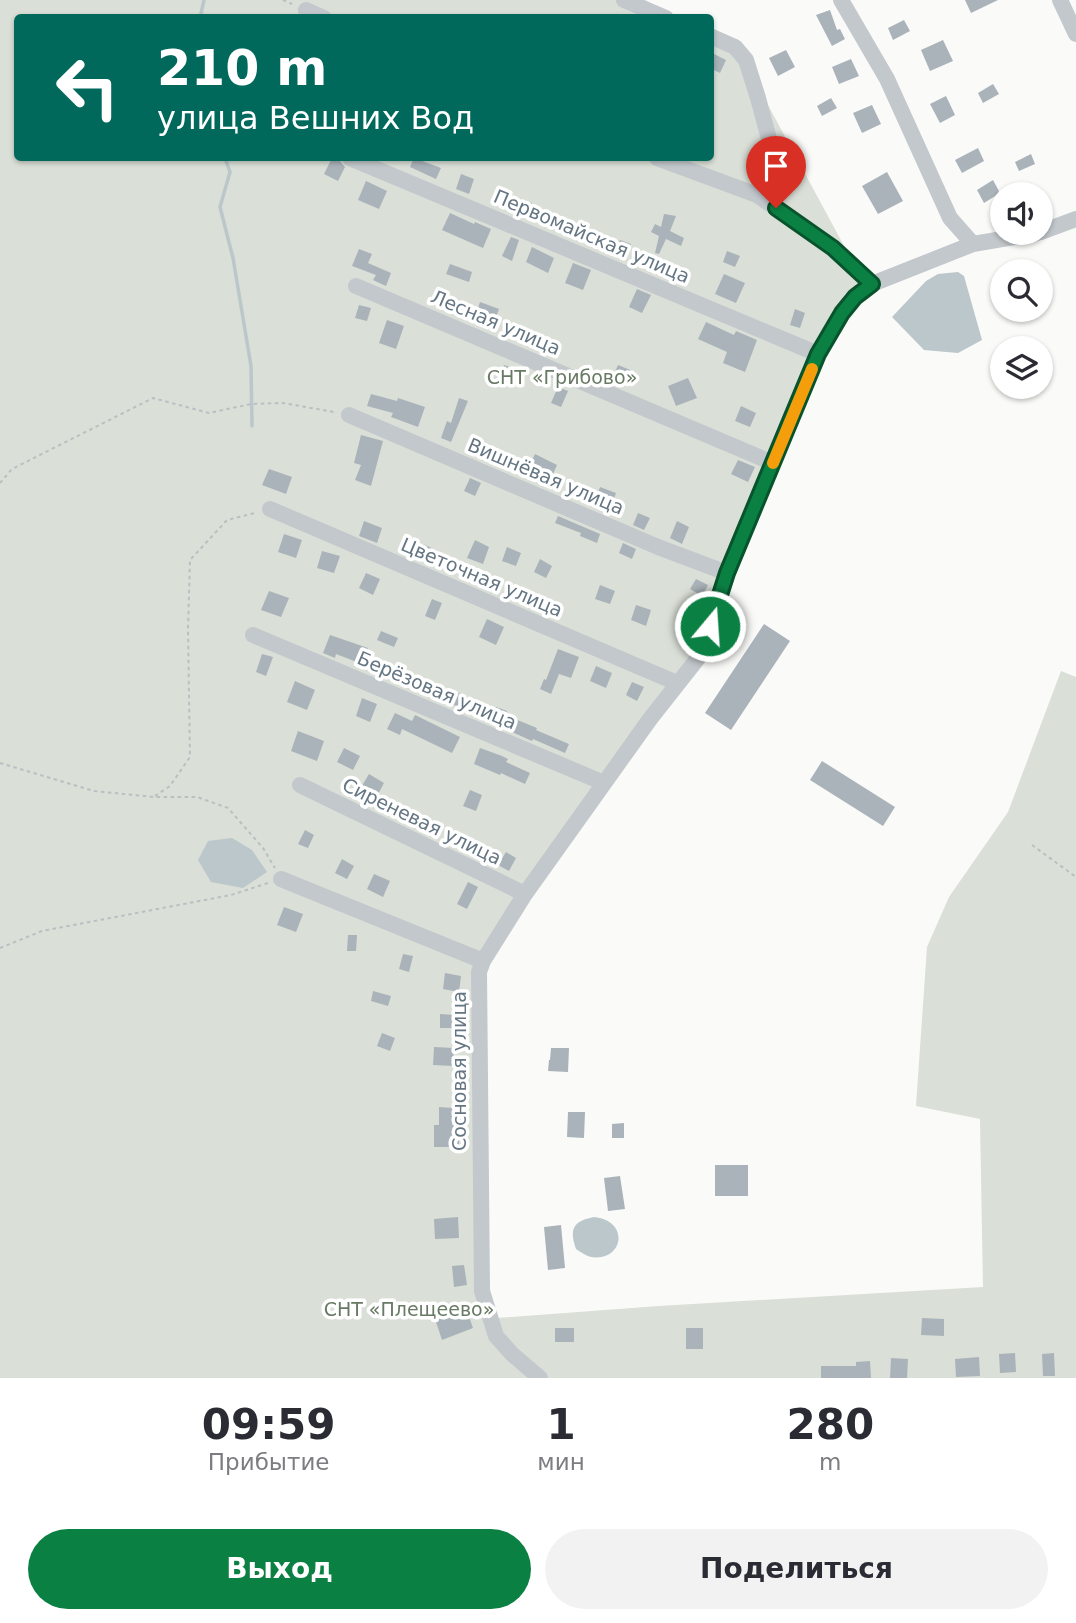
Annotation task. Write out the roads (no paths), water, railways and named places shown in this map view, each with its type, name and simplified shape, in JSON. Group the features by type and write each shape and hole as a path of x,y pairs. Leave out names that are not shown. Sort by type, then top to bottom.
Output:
{"street":[{"path":"624,0 657,14"},
{"path":"841,0 887,79 950,218 973,244"},
{"path":"1060,0 1076,34"},
{"path":"306,10 315,14"},
{"path":"714,38 735,47 746,60 758,98 769,139 766,167 757,195"},
{"name":"Первомайская улица","path":"357,161 818,354"},
{"path":"665,161 757,195 833,248 872,284"},
{"path":"1053,227 1076,219"},
{"path":"281,879 483,961 525,894 677,682 702,653 727,573 818,354 842,313 855,297 872,284 973,244 990,241"},
{"name":"Лесная улица","path":"356,286 773,463"},
{"name":"Вишнёвая улица","path":"349,415 658,547 727,573"},
{"name":"Цветочная улица","path":"270,509 677,682"},
{"name":"Берёзовая улица","path":"253,635 604,783"},
{"name":"Сиреневая улица","path":"300,785 525,894"},
{"name":"Сосновая улица","path":"483,961 479,972 482,1291 496,1336 540,1378"}],"waterway":[{"path":"201,14 204,0"},
{"path":"226,161 230,172 220,207 233,258 251,366 252,426"}],"park label":[{"name":"СНТ «Грибово»","path":"562,377"},
{"name":"СНТ «Плещеево»","path":"409,1309"}]}
